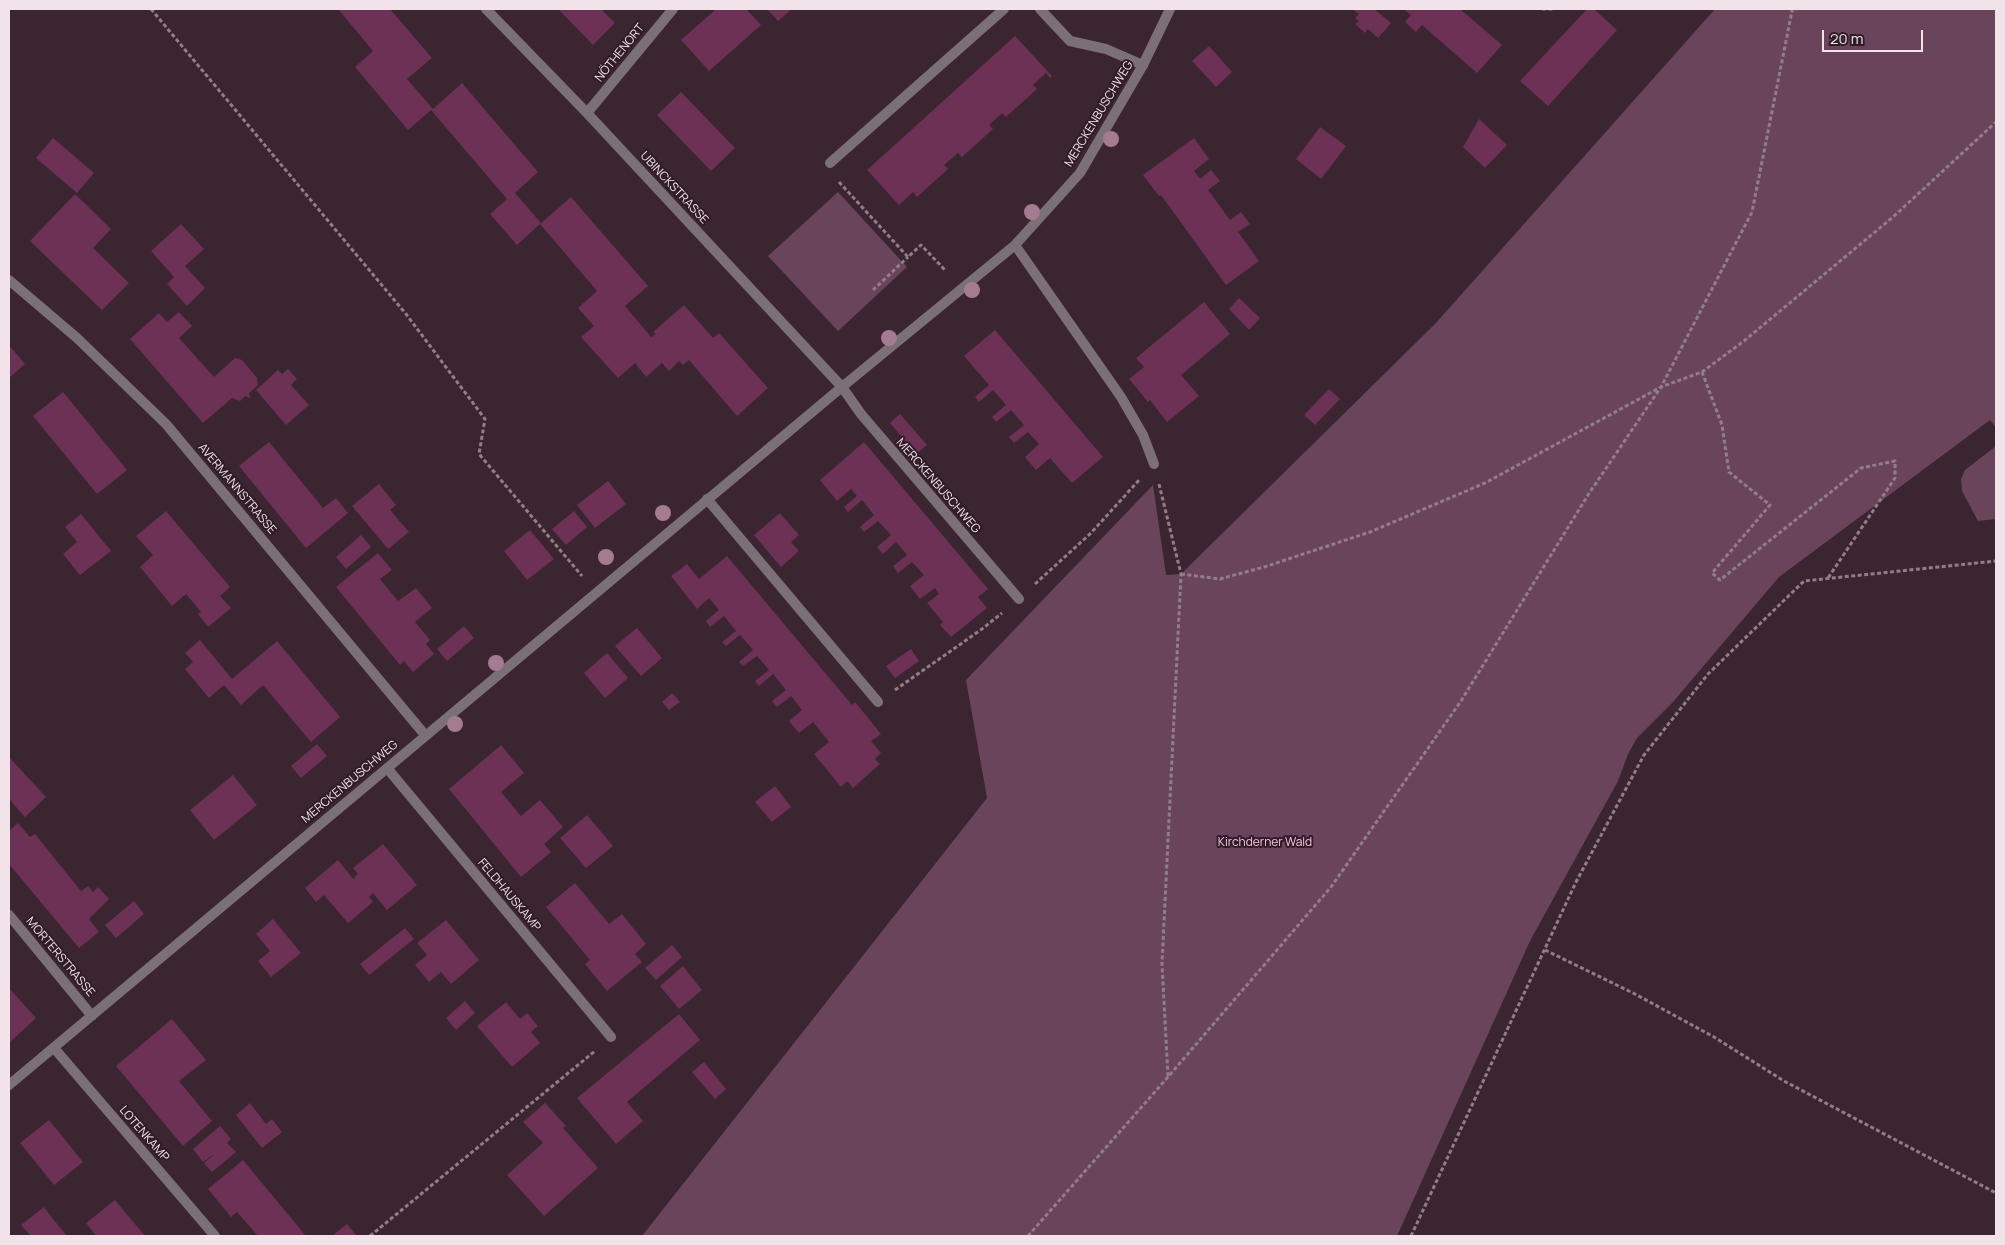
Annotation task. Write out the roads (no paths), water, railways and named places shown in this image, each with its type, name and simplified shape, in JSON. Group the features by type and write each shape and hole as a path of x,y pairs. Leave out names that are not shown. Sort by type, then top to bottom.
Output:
{"street":[{"name":"UBINCKSTRASSE","path":"486,9 587,113 842,387"},
{"name":"NÖTHENORT","path":"587,113 673,9"},
{"path":"830,163 1004,9"},
{"path":"1040,9 1070,41 1106,50 1143,65"},
{"name":"MERCKENBUSCHWEG","path":"9,1085 707,499 1015,245 1080,172 1143,65 1170,9"},
{"path":"1015,245 1121,397 1143,435 1154,464"},
{"name":"AVERMANNSTRASSE","path":"9,280 78,338 166,424 425,736"},
{"name":"MERCKENBUSCHWEG","path":"842,387 860,414 1019,599"},
{"path":"707,499 878,702"},
{"name":"FELDHAUSKAMP","path":"387,768 611,1037"},
{"name":"MORTERSTRASSE","path":"9,915 92,1016"},
{"name":"LOTENKAMP","path":"54,1048 215,1236"}],"park label":[{"name":"Kirchderner Wald","path":"1265,843"}]}
